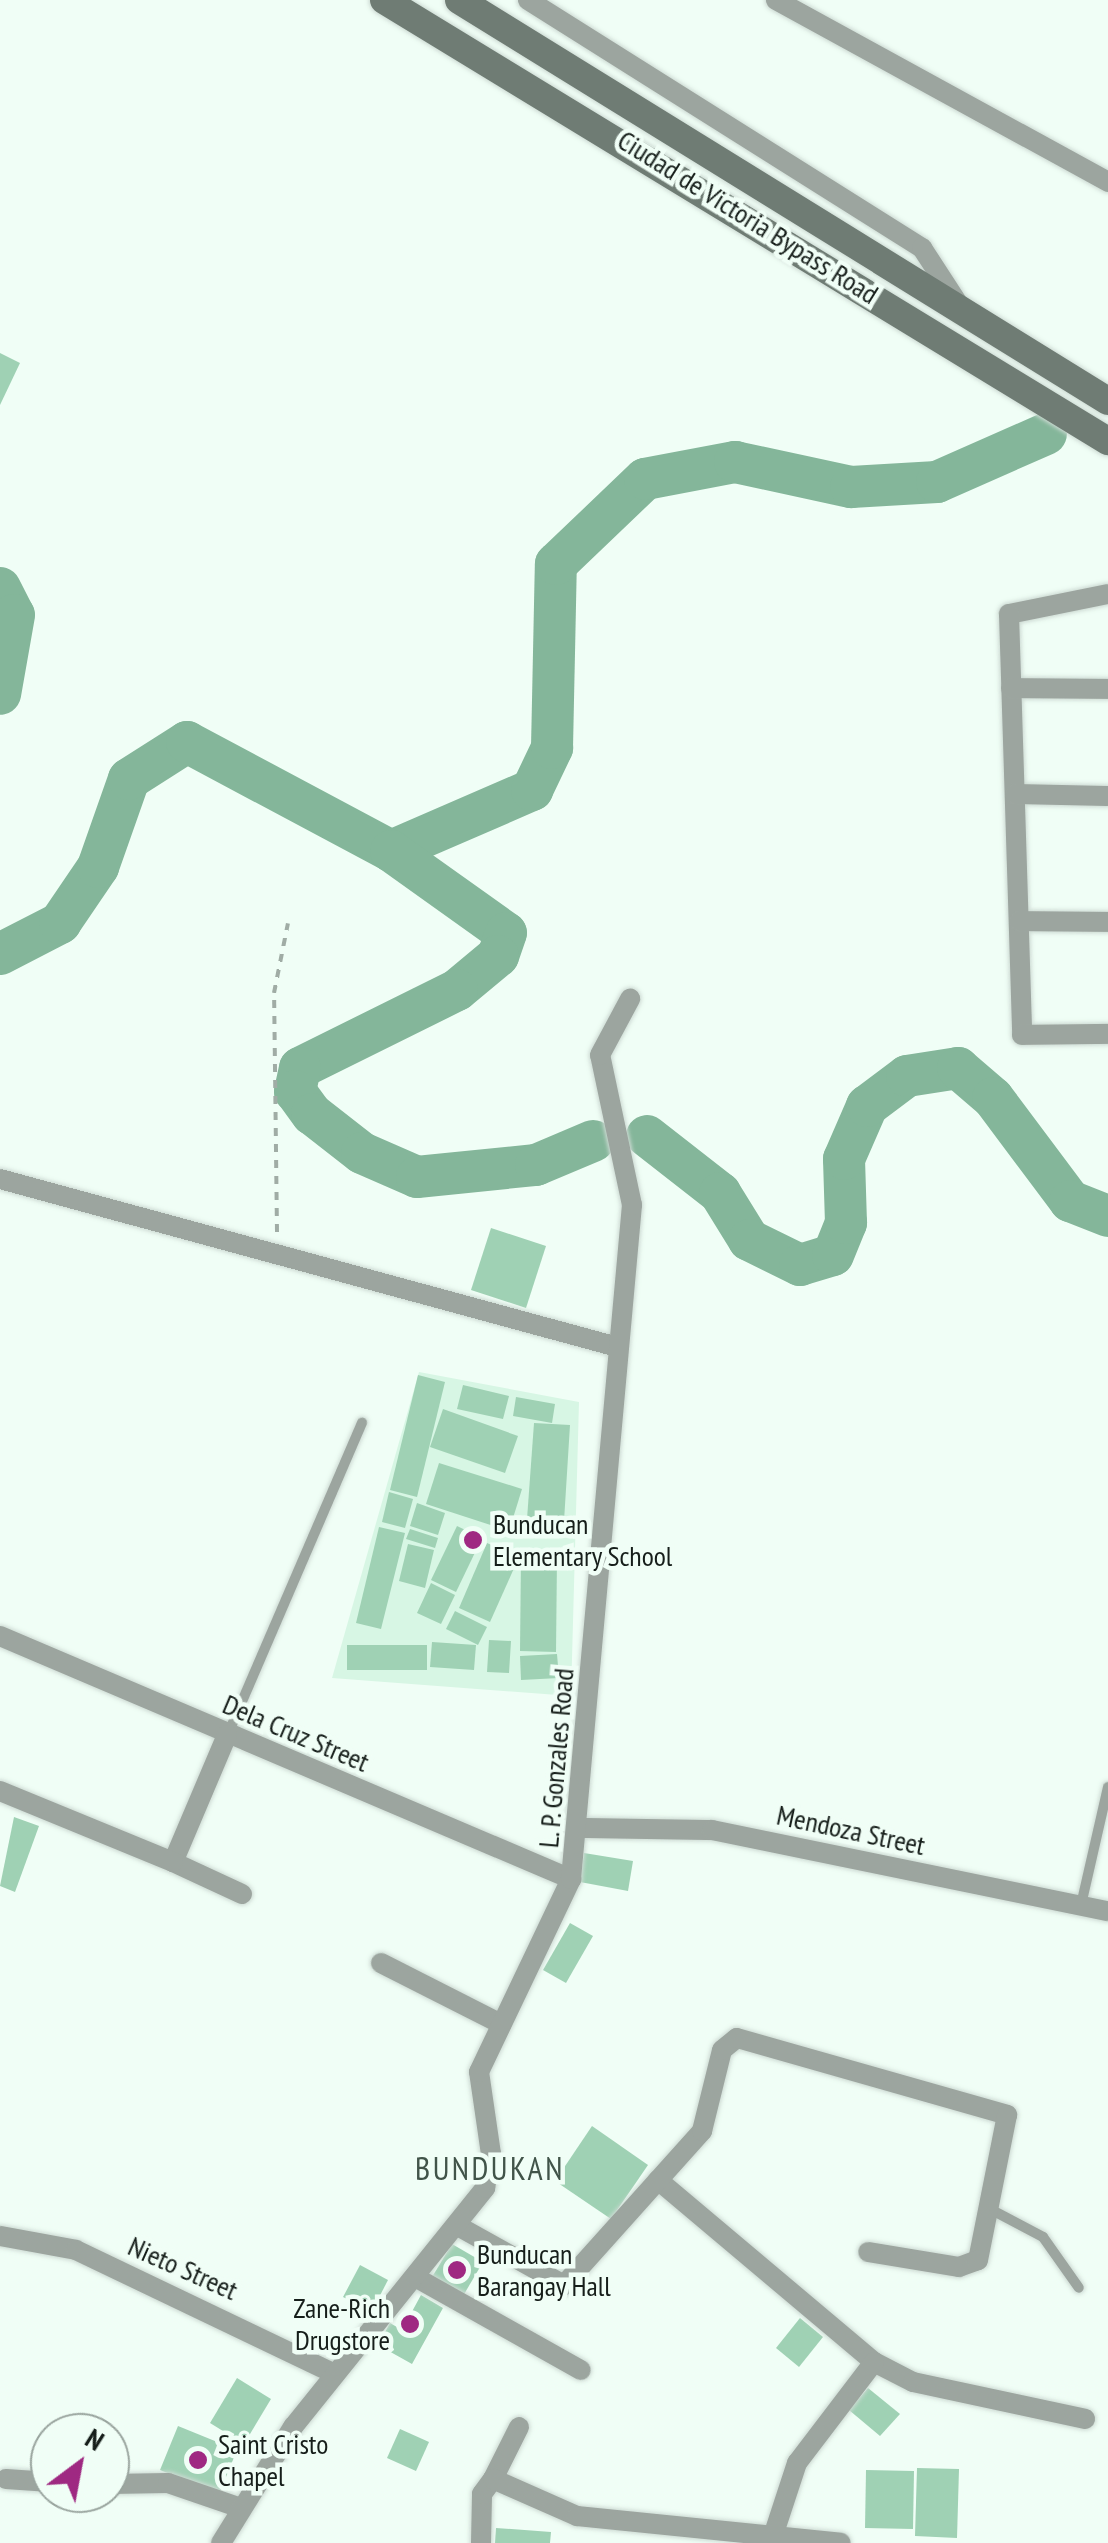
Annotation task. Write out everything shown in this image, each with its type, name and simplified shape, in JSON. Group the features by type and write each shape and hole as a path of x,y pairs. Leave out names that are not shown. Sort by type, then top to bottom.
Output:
{"main road":[{"name":"Ciudad de Victoria Bypass Road","path":"384,0 1108,442"},
{"name":"Ciudad de Victoria Bypass Road","path":"459,0 960,306 1108,401"},
{"path":"1019,385 1038,356"}],"street":[{"name":"Ciudad de Victoria Bypass Road","path":"528,0 922,248 960,306"},
{"path":"776,0 1108,182"},
{"path":"1108,594 1009,614 1022,1034 1108,1034"},
{"path":"1011,688 1108,689"},
{"path":"1015,794 1108,796"},
{"path":"1019,921 1108,922"},
{"name":"L. P. Gonzales Road","path":"221,2543 238,2507 335,2374 485,2188 491,2154 479,2072 571,1879 581,1828 614,1346 632,1205 600,1055 630,998"},
{"path":"0,1179 614,1346"},
{"name":"Dela Cruz Street","path":"0,1636 571,1879"},
{"path":"172,1862 228,1734"},
{"path":"0,1791 242,1894"},
{"name":"Mendoza Street","path":"581,1828 712,1830 1108,1911"},
{"path":"381,1962 501,2024"},
{"path":"456,2225 564,2285 702,2130 722,2050 737,2038 1002,2110 1009,2128 972,2265 868,2252"},
{"path":"658,2180 874,2362 912,2382 1085,2419"},
{"name":"Nieto Street","path":"0,2236 76,2250 335,2374"},
{"path":"416,2276 581,2370"},
{"path":"774,2533 797,2463 874,2362"},
{"path":"481,2543 482,2494 519,2427"},
{"path":"6,2479 30,2481"},
{"path":"493,2479 578,2516 774,2533 841,2543"},
{"path":"130,2484 168,2483 238,2507"}],"lane":[{"path":"228,1734 362,1423"},
{"path":"1081,1905 1108,1786"},
{"path":"990,2209 1043,2237 1079,2288"}],"path":[{"path":"278,1252 274,993 288,923"}],"shaded area":[{"name":"Bunducan Elementary School","path":"419,1372 579,1402 571,1696 332,1678"}],"building":[{"path":"0,353 20,363 0,405"},
{"path":"491,1228 546,1246 526,1308 471,1290"},
{"path":"418,1375 445,1382 417,1497 390,1490"},
{"path":"463,1385 509,1396 503,1419 457,1409"},
{"path":"516,1397 555,1404 552,1423 513,1416"},
{"path":"443,1409 518,1436 505,1473 430,1447"},
{"path":"534,1423 570,1425 564,1521 527,1519"},
{"path":"439,1463 522,1489 509,1531 426,1504"},
{"path":"389,1492 413,1499 405,1528 382,1522"},
{"path":"417,1503 445,1513 438,1535 410,1526"},
{"path":"457,1526 482,1538 456,1592 431,1580"},
{"path":"379,1527 405,1533 381,1629 356,1623"},
{"path":"410,1529 438,1538 435,1548 406,1539"},
{"path":"487,1543 519,1557 490,1622 459,1608"},
{"path":"408,1544 434,1550 425,1588 399,1581"},
{"path":"521,1556 557,1557 556,1652 520,1651"},
{"path":"431,1583 455,1595 441,1624 417,1613"},
{"path":"455,1611 487,1627 478,1645 446,1629"},
{"path":"489,1640 511,1641 509,1673 487,1672"},
{"path":"432,1642 476,1645 474,1670 430,1667"},
{"path":"347,1645 427,1645 427,1670 347,1670"},
{"path":"557,1654 559,1678 521,1680 520,1656"},
{"path":"14,1817 39,1826 15,1892 0,1886"},
{"path":"584,1853 633,1861 628,1891 580,1882"},
{"path":"570,1923 593,1936 566,1983 543,1970"},
{"path":"592,2126 648,2165 611,2219 555,2181"},
{"name":"Bunducan Barangay Hall","path":"452,2244 483,2262 463,2296 432,2277"},
{"path":"360,2265 388,2280 372,2311 343,2297"},
{"path":"421,2295 443,2308 412,2364 378,2345 390,2323 402,2330"},
{"path":"800,2318 823,2337 799,2367 776,2348"},
{"path":"237,2378 271,2399 244,2444 210,2423"},
{"path":"868,2388 900,2414 880,2436 849,2410"},
{"name":"Saint Cristo Chapel","path":"178,2426 237,2450 219,2494 160,2470"},
{"path":"400,2429 429,2442 416,2471 387,2458"},
{"path":"917,2468 959,2469 957,2538 915,2536"},
{"path":"866,2470 914,2471 913,2529 865,2528"},
{"path":"496,2528 551,2532 550,2543 495,2543"}],"waterway":[{"path":"391,851 532,790 552,748 556,564 645,479 735,462 851,487 937,482 1046,434"},
{"path":"0,588 14,615 0,694"},
{"path":"0,954 60,923 98,867 129,779 187,742 391,851 506,933 498,956 457,990 300,1068 295,1091 312,1114 362,1153 417,1177 536,1165 593,1141"},
{"path":"647,1136 720,1193 749,1240 800,1265 833,1255 846,1223 844,1159 867,1106 907,1076 958,1068 993,1098 1070,1201 1108,1216"}],"place":[{"name":"Bunducan Elementary School","path":"473,1540"},
{"name":"Bunducan Barangay Hall","path":"457,2270"},
{"name":"Zane-Rich Drugstore","path":"410,2324"},
{"name":"Saint Cristo Chapel","path":"198,2460"}],"district":[{"name":"BUNDUKAN","path":"490,2168"}]}
